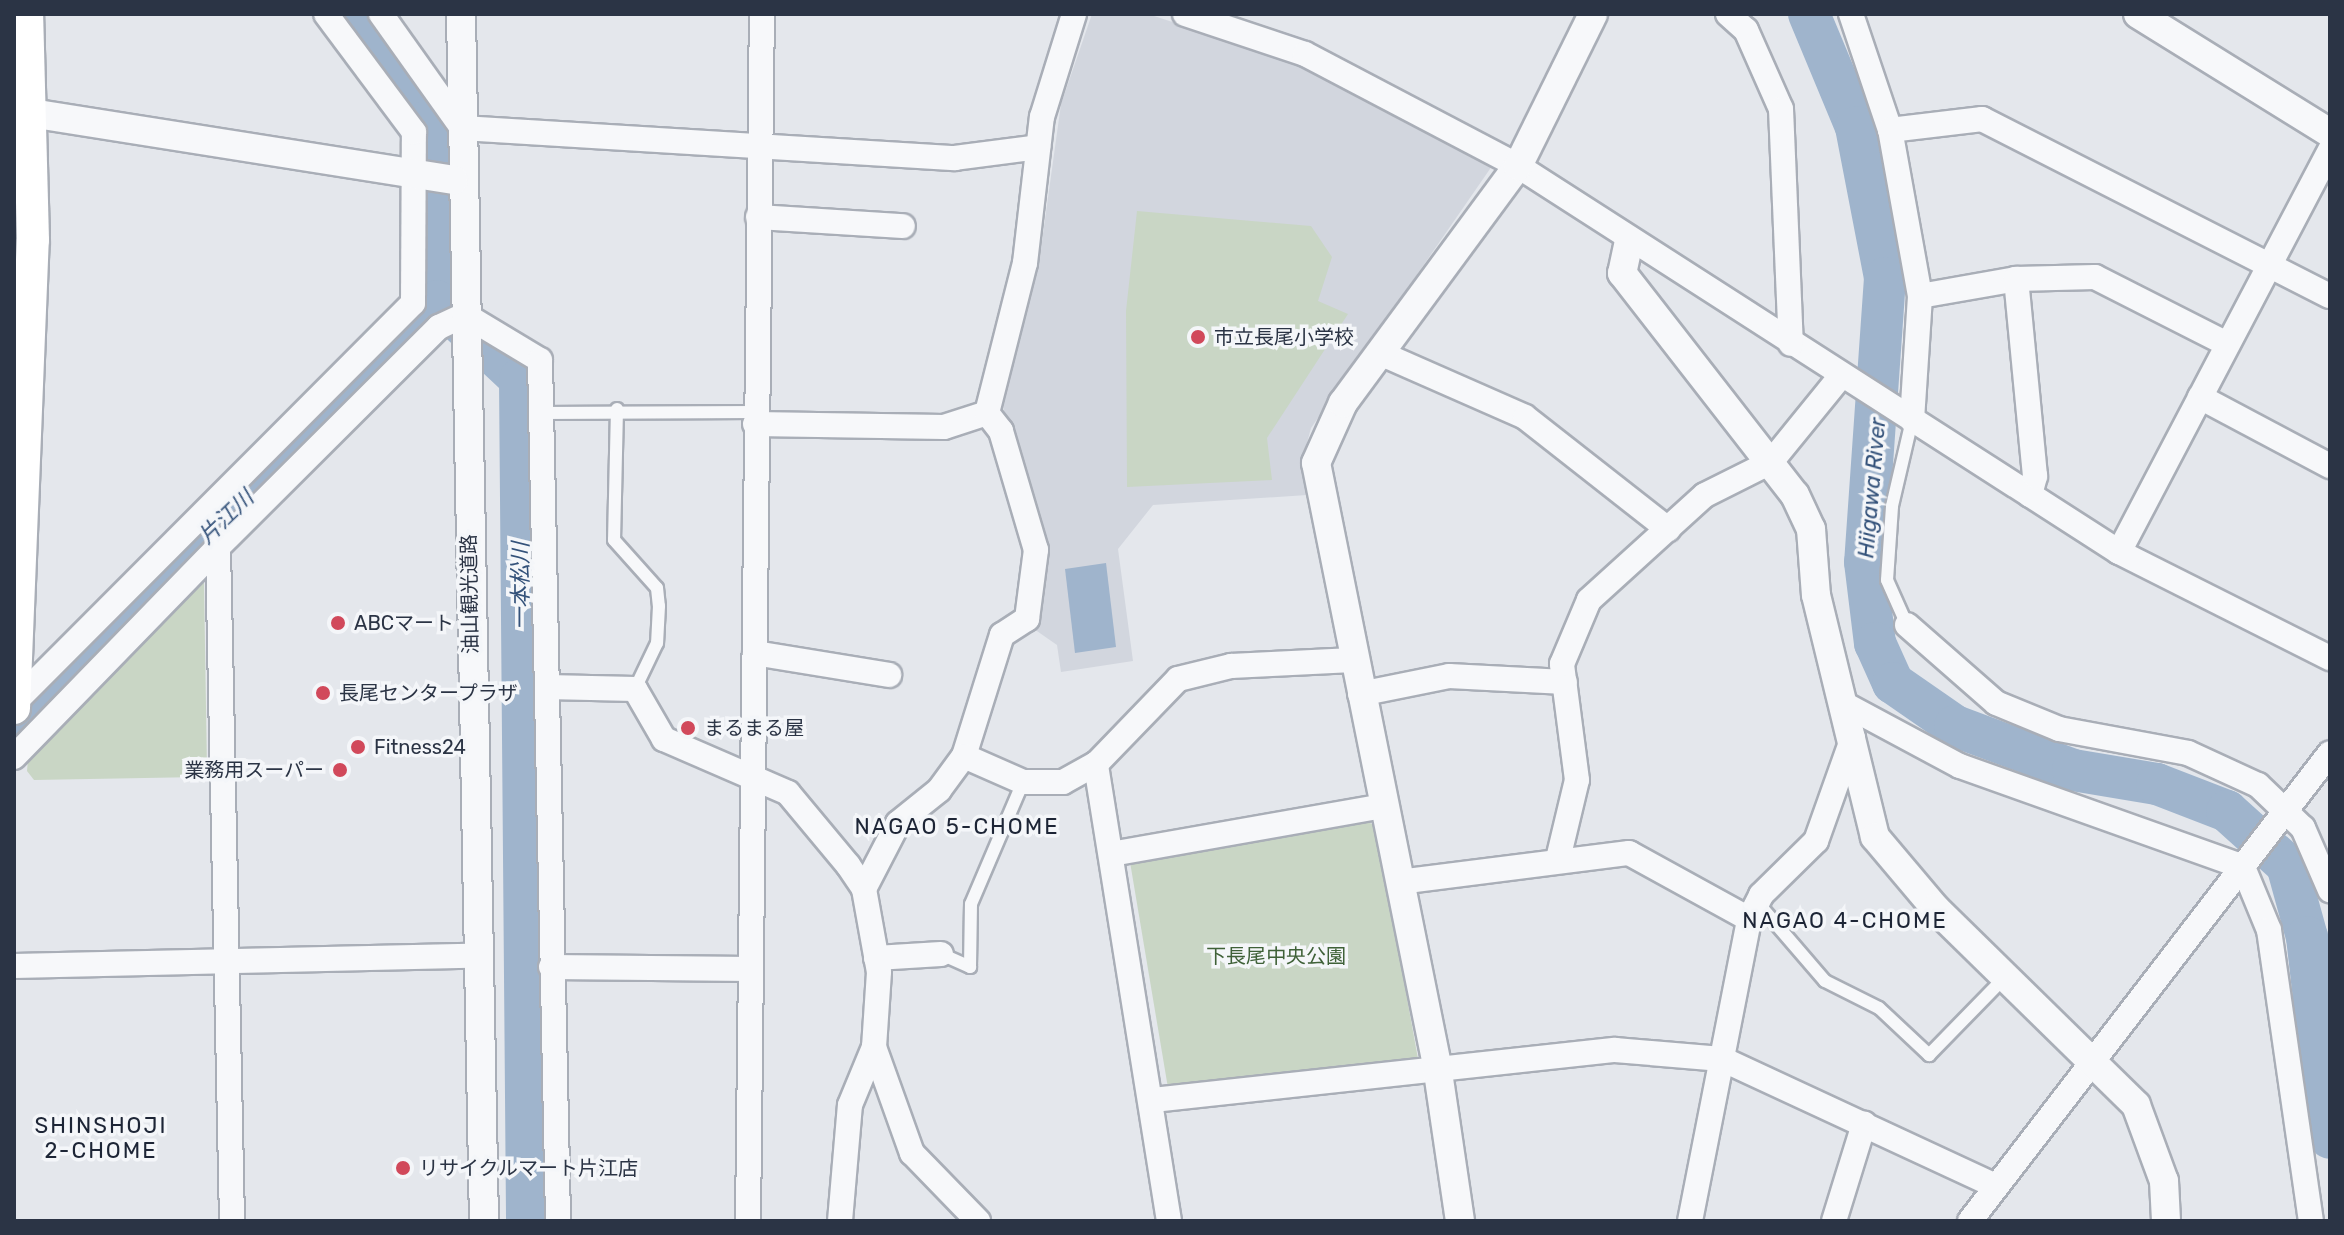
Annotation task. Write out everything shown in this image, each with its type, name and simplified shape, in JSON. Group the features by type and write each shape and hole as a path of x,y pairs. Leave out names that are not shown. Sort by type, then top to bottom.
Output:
{"main road":[{"path":"14,704 21,383 22,112 27,14"}],"street":[{"path":"14,704 413,303 417,176 414,132 326,14"},
{"path":"381,14 462,128 955,158 1038,147"},
{"name":"油山観光道路","path":"461,14 458,319 466,364 481,955 484,1221"},
{"path":"748,1221 762,14"},
{"path":"987,413 1025,263 1038,147 1074,14"},
{"path":"1185,14 1305,54 1518,166 1629,241 2119,552 2330,658"},
{"path":"1460,1221 1437,1065 1353,660 1316,463 1324,433 1518,166 1593,14"},
{"path":"1728,14 1746,30 1781,109 1791,344"},
{"path":"1851,14 1890,130 1920,296 1906,416"},
{"path":"2138,14 2330,133"},
{"path":"22,112 457,180"},
{"path":"1890,130 1982,119 2330,296"},
{"path":"2119,552 2330,150"},
{"path":"758,217 903,226"},
{"path":"1629,241 1622,273 1771,462 1811,529 1816,595 1846,705 1875,837 2006,976 2094,1060 2151,1132 2166,1221"},
{"path":"1920,296 2016,279 2095,277 2227,344"},
{"path":"2016,279 2035,476 2030,495"},
{"path":"14,757 218,547 458,319 540,360 558,1221"},
{"path":"1380,353 1525,417 1668,529"},
{"path":"1558,859 1577,780 1562,664 1589,600 1705,495 1771,462 1848,380"},
{"path":"2200,397 2330,466"},
{"path":"755,418 944,427 987,413"},
{"path":"864,889 898,823 939,790 964,756 1002,635 1027,619 1036,550 1001,431 987,413"},
{"path":"218,547 232,1221"},
{"path":"1907,625 1996,703 2059,729 2224,766 2289,808 2330,890"},
{"path":"755,653 889,675"},
{"path":"964,756 1023,782 1063,782 1096,764 1178,679 1231,666 1353,660"},
{"path":"1360,694 1449,676 1565,682"},
{"path":"547,687 635,689 664,739 753,772 788,793 864,889 876,958 874,1047 912,1153 978,1221"},
{"path":"1846,705 1960,766 2206,848 2243,867 2269,930 2311,1221"},
{"path":"1690,1221 1753,910 1816,841 1853,737"},
{"path":"1970,1221 2330,753"},
{"path":"1096,764 1153,1100 1169,1221"},
{"path":"1111,854 1383,806"},
{"path":"1399,882 1558,859 1629,853 1753,910"},
{"path":"876,958 941,954"},
{"path":"14,966 481,955"},
{"path":"551,967 751,969"},
{"path":"840,1221 850,1105 874,1047"},
{"path":"1153,1100 1437,1065 1615,1050 1722,1059 1864,1124 1993,1191"},
{"path":"1834,1221 1864,1124"},
{"path":"1991,1221 1993,1191"}],"lane":[{"path":"541,413 617,409 755,418"},
{"path":"617,409 614,540 657,588 659,606 657,643 635,689"},
{"path":"1906,416 1892,506 1887,580 1907,625"},
{"path":"941,954 970,967 971,904 1023,782"},
{"path":"1753,910 1825,981 1879,1008 1929,1055 2006,976"}],"shaded area":[{"name":"市立長尾小学校","path":"1092,14 1148,14 1294,62 1492,166 1311,428 1302,461 1307,495 1153,505 1118,549 1133,661 1061,672 1057,645 1034,629 1042,552 1003,407 1041,248 1061,104"}],"green space":[{"path":"1137,211 1311,226 1332,257 1318,301 1348,314 1267,438 1272,480 1127,487 1126,311"},
{"path":"194,579 204,583 207,769 200,777 34,780 27,771 29,748"},
{"name":"下長尾中央公園","path":"1364,820 1376,826 1418,1059 1168,1088 1130,862"}],"water":[{"path":"1106,563 1116,647 1075,653 1065,569"}],"waterway":[{"name":"一本松川","path":"349,14 429,120 437,301 520,379 527,1221"},
{"name":"Hiigawa River","path":"1809,14 1856,127 1885,278 1865,562 1875,643 1893,683 1955,726 2073,770 2157,784 2227,811 2287,865 2307,937 2330,1138"},
{"name":"片江川","path":"14,731 90,646 397,354 437,301"}],"place":[{"name":"市立長尾小学校","path":"1198,337"},
{"name":"ABCマート","path":"338,623"},
{"name":"長尾センタープラザ","path":"323,693"},
{"name":"まるまる屋","path":"688,728"},
{"name":"Fitness24","path":"358,747"},
{"name":"業務用スーパー","path":"340,770"},
{"name":"リサイクルマート片江店","path":"403,1168"}],"district":[{"name":"NAGAO 5-CHOME","path":"957,827"},
{"name":"NAGAO 4-CHOME","path":"1845,921"},
{"name":"SHINSHOJI 2-CHOME","path":"101,1138"}]}
